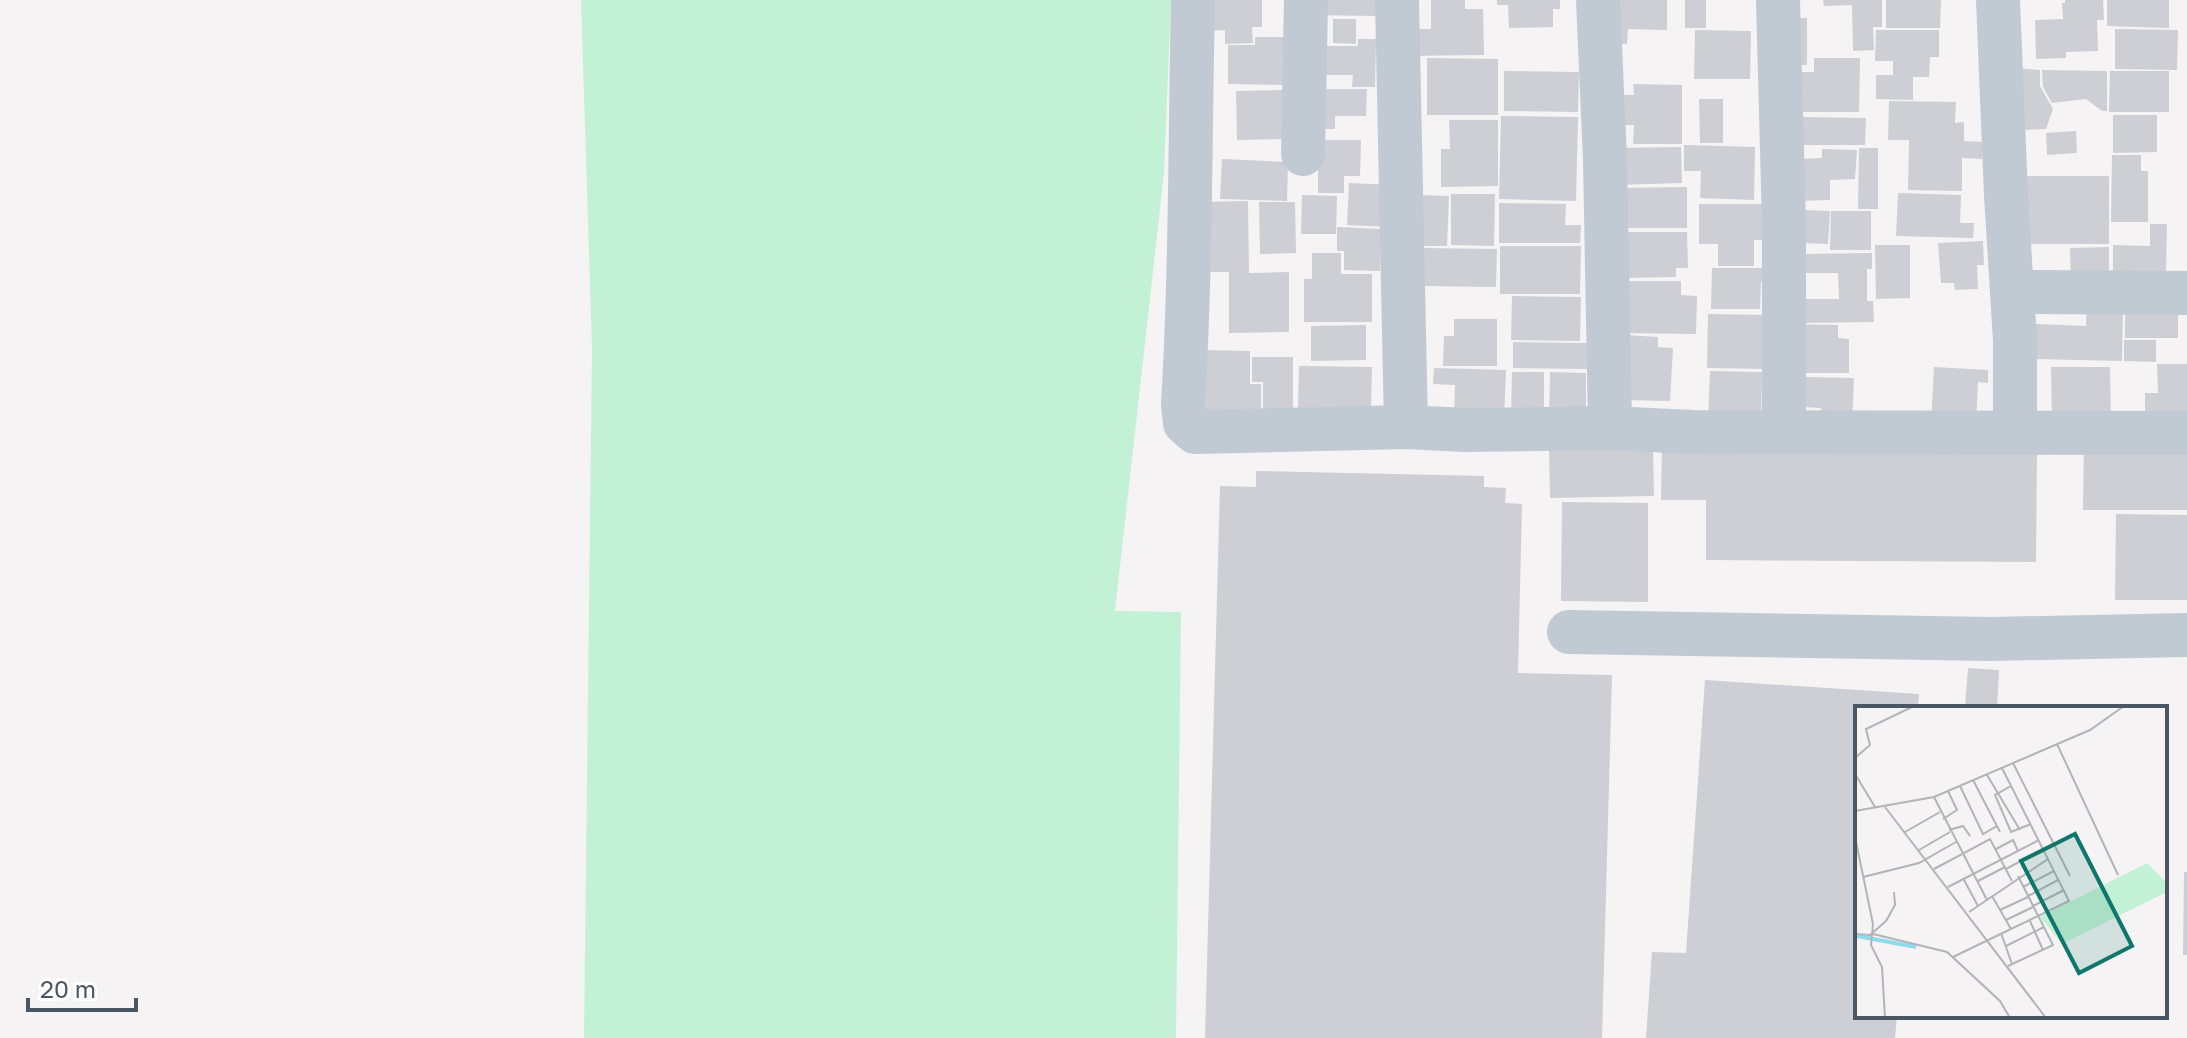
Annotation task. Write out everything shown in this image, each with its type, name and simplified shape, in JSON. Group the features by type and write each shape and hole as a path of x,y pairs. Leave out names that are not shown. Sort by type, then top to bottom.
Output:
{"street":[{"path":"1193,0 1190,229 1183,404 1185,423 1195,432 1406,427 1465,430 1610,428 1692,432 2187,433"},
{"path":"1303,154 1306,0"},
{"path":"1397,0 1406,427"},
{"path":"1598,0 1605,159 1610,428"},
{"path":"1778,0 1784,225 1784,432"},
{"path":"1998,0 2013,292 2015,432"},
{"path":"2013,292 2187,293"},
{"path":"1569,632 1990,639 2187,635"}],"green space":[{"path":"581,0 1171,0 1164,173 1115,611 1181,612 1176,1038 584,1038 592,348"}],"building":[{"path":"1206,0 1262,0 1262,27 1252,27 1253,43 1225,44 1225,30 1206,31"},
{"path":"1310,0 1376,0 1376,16 1310,15"},
{"path":"1431,0 1465,0 1465,9 1483,9 1484,55 1404,56 1404,29 1431,29"},
{"path":"1497,0 1560,0 1560,9 1553,9 1553,27 1509,28 1508,5 1497,5"},
{"path":"1612,0 1667,0 1667,30 1628,29 1627,44 1611,44"},
{"path":"1685,0 1706,0 1706,28 1685,28"},
{"path":"1823,0 1882,0 1882,27 1873,27 1874,50 1853,51 1852,5 1824,6"},
{"path":"1886,0 1941,0 1940,28 1886,28"},
{"path":"2065,0 2103,0 2104,20 2097,20 2098,51 2066,52 2066,58 2036,59 2035,20 2063,19 2062,3"},
{"path":"2107,0 2169,0 2169,28 2107,26"},
{"path":"1793,18 1807,18 1807,65 1786,65"},
{"path":"1333,19 1356,19 1356,44 1333,43"},
{"path":"2115,29 2178,30 2177,70 2115,69"},
{"path":"1695,30 1751,31 1750,79 1694,79"},
{"path":"1876,30 1939,30 1939,57 1930,57 1929,77 1913,77 1913,100 1876,99 1876,75 1893,75 1893,61 1875,61"},
{"path":"1255,37 1294,37 1294,85 1228,84 1228,45 1255,45"},
{"path":"1358,39 1376,39 1375,87 1352,87 1353,75 1312,75 1313,46 1358,46"},
{"path":"1427,58 1498,59 1498,115 1427,115"},
{"path":"1814,58 1860,58 1859,112 1795,112 1797,72 1814,72"},
{"path":"2014,68 2040,70 2040,86 2053,109 2046,129 2014,130"},
{"path":"2042,70 2107,71 2107,111 2102,111 2086,99 2052,103 2043,87"},
{"path":"1504,71 1579,72 1578,112 1504,111"},
{"path":"2110,71 2169,71 2169,112 2109,112"},
{"path":"1633,84 1682,85 1682,144 1633,144 1634,125 1621,125 1622,95 1634,95"},
{"path":"1315,89 1367,89 1366,116 1335,116 1335,129 1315,129"},
{"path":"1288,90 1289,139 1237,140 1236,91"},
{"path":"1699,99 1723,99 1723,143 1700,143"},
{"path":"1889,101 1956,102 1955,123 1964,122 1964,141 1982,142 1982,159 1962,158 1962,191 1908,190 1909,140 1888,140"},
{"path":"2113,115 2157,115 2157,152 2113,153"},
{"path":"1501,116 1578,117 1576,201 1499,199"},
{"path":"1799,117 1866,118 1865,145 1799,145"},
{"path":"1449,120 1498,120 1498,186 1441,187 1441,149 1450,149"},
{"path":"2076,131 2077,153 2047,155 2046,133"},
{"path":"1318,140 1361,140 1360,176 1344,176 1344,193 1318,193"},
{"path":"1684,145 1755,147 1754,200 1700,198 1701,171 1684,171"},
{"path":"1681,147 1682,183 1616,185 1615,148"},
{"path":"1859,148 1878,148 1878,209 1858,209"},
{"path":"1822,149 1857,150 1855,179 1830,180 1830,200 1796,201 1798,159 1822,158"},
{"path":"2112,155 2141,155 2141,171 2148,171 2148,222 2111,222"},
{"path":"1222,159 1288,162 1287,201 1220,199"},
{"path":"2017,176 2109,176 2109,244 2017,244"},
{"path":"1349,183 1393,185 1391,227 1347,225"},
{"path":"1687,187 1687,228 1618,228 1618,188"},
{"path":"1898,193 1961,195 1960,223 1974,223 1973,238 1896,236"},
{"path":"1451,194 1495,194 1494,246 1451,245"},
{"path":"1302,195 1337,196 1336,234 1301,234"},
{"path":"1419,195 1449,196 1447,246 1418,246"},
{"path":"1248,201 1249,273 1289,272 1289,332 1229,333 1229,272 1203,272 1202,202"},
{"path":"1259,202 1295,202 1296,253 1260,254"},
{"path":"1499,203 1566,204 1565,225 1581,225 1580,243 1499,243"},
{"path":"1699,204 1767,204 1767,240 1754,240 1754,266 1718,266 1718,244 1699,244"},
{"path":"1802,210 1830,211 1828,244 1801,243"},
{"path":"1831,211 1871,211 1871,250 1830,250"},
{"path":"2150,224 2167,224 2166,272 2113,288 2113,245 2150,246"},
{"path":"1337,227 1381,229 1380,271 1344,270 1344,251 1337,251"},
{"path":"1618,232 1687,232 1688,268 1676,268 1676,277 1625,278"},
{"path":"1983,241 1984,265 1977,265 1978,289 1955,290 1954,283 1941,283 1938,243"},
{"path":"1875,245 1910,245 1910,298 1876,299"},
{"path":"1500,246 1581,246 1580,294 1500,294"},
{"path":"2109,247 2109,285 2071,286 2070,248"},
{"path":"1424,248 1497,249 1496,287 1424,286"},
{"path":"1312,253 1341,253 1341,274 1372,274 1372,322 1304,322 1304,279 1312,279"},
{"path":"1872,253 1872,269 1867,269 1867,301 1873,301 1874,322 1801,323 1800,299 1839,299 1838,273 1804,273 1804,254"},
{"path":"1712,268 1769,268 1769,282 1761,282 1760,309 1711,309"},
{"path":"1623,281 1681,281 1681,295 1697,296 1696,334 1622,333"},
{"path":"1512,296 1581,297 1580,341 1511,340"},
{"path":"2087,305 2123,306 2122,361 2034,359 2035,324 2086,326"},
{"path":"2125,305 2178,306 2178,338 2125,338"},
{"path":"1708,314 1769,315 1768,369 1707,368"},
{"path":"1454,319 1497,319 1497,366 1443,366 1444,336 1454,336"},
{"path":"1789,324 1838,325 1838,338 1849,339 1849,373 1789,373"},
{"path":"1366,325 1366,360 1311,361 1311,326"},
{"path":"1625,335 1658,337 1658,347 1673,348 1670,401 1622,400"},
{"path":"2124,340 2156,340 2156,362 2124,361"},
{"path":"1513,342 1587,343 1587,369 1513,368"},
{"path":"1201,350 1250,351 1250,384 1261,384 1261,422 1200,422"},
{"path":"1252,357 1293,357 1293,419 1263,419 1263,382 1252,382"},
{"path":"2157,364 2187,364 2187,425 2145,425 2145,393 2158,393"},
{"path":"1299,366 1372,367 1371,409 1298,408"},
{"path":"1934,367 1988,370 1988,383 1978,382 1976,425 1931,423"},
{"path":"2051,367 2110,367 2111,424 2052,425"},
{"path":"1434,368 1506,370 1504,420 1454,418 1455,385 1433,384"},
{"path":"1710,371 1762,372 1761,423 1708,422"},
{"path":"1512,372 1544,372 1544,424 1511,423"},
{"path":"1550,372 1586,373 1586,424 1549,423"},
{"path":"1803,377 1854,378 1852,425 1820,424 1821,408 1802,407"},
{"path":"1662,442 2037,444 2036,562 1706,560 1706,500 1661,500"},
{"path":"2084,444 2187,444 2187,510 2083,510"},
{"path":"1653,445 1654,496 1550,498 1549,447"},
{"path":"1256,471 1484,476 1484,487 1506,488 1505,503 1522,504 1518,673 1612,675 1602,1038 1205,1038 1220,486 1256,487"},
{"path":"1562,502 1648,503 1648,602 1561,601"},
{"path":"2116,514 2187,515 2187,600 2115,600"},
{"path":"1968,668 1999,670 1997,706 1965,706"},
{"path":"1705,680 1919,694 1918,706 1855,706 1855,1018 1897,1018 1895,1038 1646,1038 1652,952 1686,953"},
{"path":"2184,872 2187,872 2187,955 2183,955"}]}
